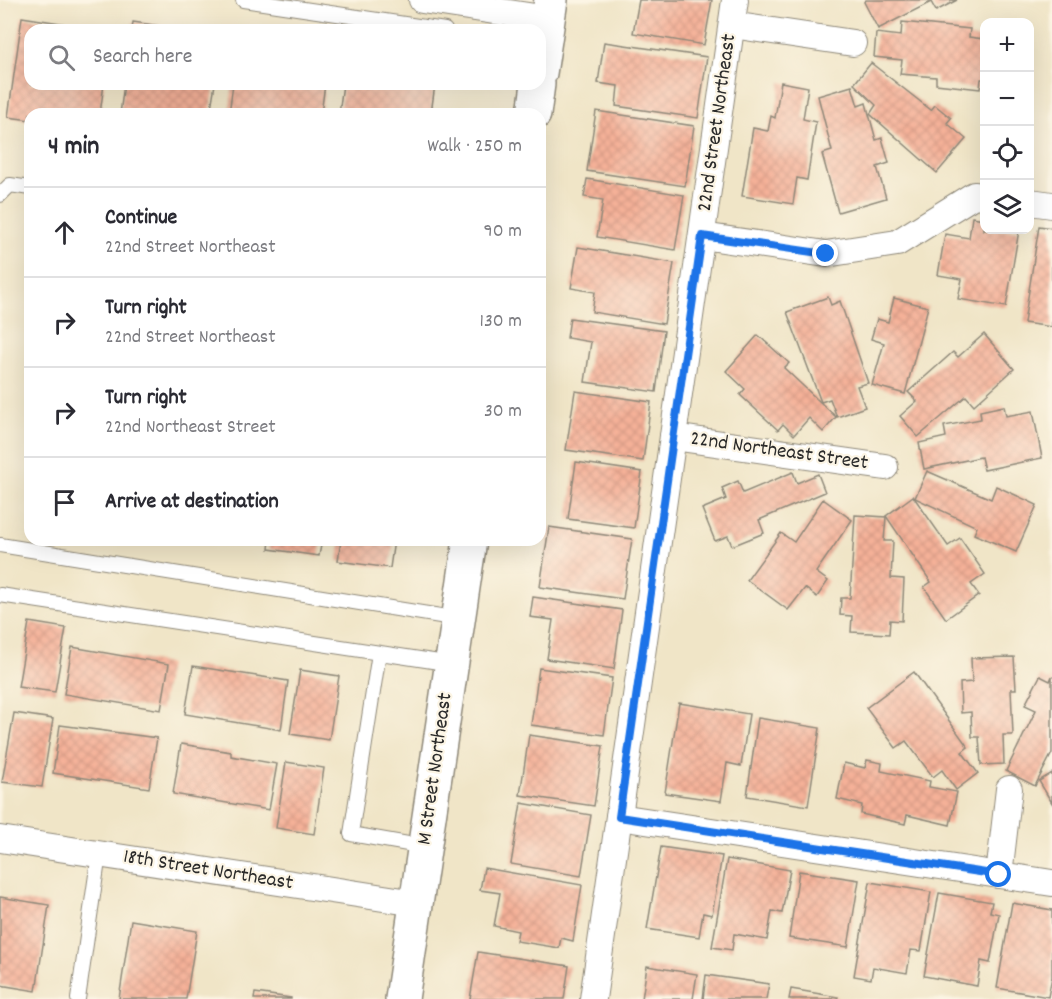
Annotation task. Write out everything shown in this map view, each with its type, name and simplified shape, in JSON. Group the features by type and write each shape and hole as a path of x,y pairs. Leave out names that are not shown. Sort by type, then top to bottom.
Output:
{"street":[{"path":"422,0 549,9 546,30"},
{"name":"22nd Street Northeast","path":"593,999 735,0"},
{"path":"732,25 853,43"},
{"path":"535,108 537,90"},
{"path":"702,236 826,254 897,243 974,195 980,196"},
{"path":"1034,203 1052,205"},
{"name":"22nd Northeast Street","path":"673,437 885,467"},
{"name":"M Street Northeast","path":"402,999 469,546"},
{"path":"999,875 1009,789"},
{"path":"619,817 1052,883"},
{"name":"18th Street Northeast","path":"0,838 416,903"}],"lane":[{"path":"243,0 405,24"},
{"path":"0,195 10,185 24,187"},
{"path":"0,545 459,619"},
{"path":"0,595 452,664"},
{"path":"379,653 351,834 424,847"},
{"path":"78,999 99,854"}],"building":[{"path":"639,0 712,0 704,45 633,33"},
{"path":"866,0 957,0 936,11 931,2 878,29 864,2"},
{"path":"22,17 66,24 24,24 24,90 103,90 101,108 24,108 24,119 8,117"},
{"path":"902,22 970,29 969,37 980,38 980,89 936,84 936,77 900,74 902,60 874,57 876,33 901,36"},
{"path":"604,42 707,57 698,118 616,106 618,86 598,83"},
{"path":"871,63 931,110 935,105 951,118 947,123 966,139 937,173 870,114 876,105 854,84"},
{"path":"781,82 808,87 803,119 816,122 807,180 797,178 793,204 742,196 753,128 768,131 771,116 775,118"},
{"path":"852,86 858,106 866,103 876,140 882,138 889,163 877,167 886,198 838,212 822,154 832,151 818,96"},
{"path":"123,90 214,90 211,108 121,108"},
{"path":"232,90 324,90 322,108 230,108"},
{"path":"342,90 434,90 432,108 340,108"},
{"path":"596,111 694,126 685,186 587,171"},
{"path":"587,179 684,195 675,250 597,237 603,200 584,197"},
{"path":"972,217 980,218 980,234 1018,234 1006,307 958,299 962,279 938,275 945,234 969,238"},
{"path":"1039,226 1052,228 1052,327 1024,323"},
{"path":"578,247 674,263 664,324 592,312 595,292 571,288"},
{"path":"828,297 831,305 840,301 868,383 857,386 865,407 837,417 830,399 821,402 787,312"},
{"path":"894,298 928,307 905,394 872,385 884,343 871,339 877,319 888,322"},
{"path":"570,318 664,331 656,392 585,382 591,342 567,338"},
{"path":"984,334 1014,369 974,405 966,396 918,437 900,416 917,401 908,392 953,352 958,357"},
{"path":"758,335 789,363 784,368 836,417 823,432 809,418 794,435 783,424 778,430 740,395 745,389 726,371"},
{"path":"575,391 651,402 643,461 566,450"},
{"path":"1004,406 1006,416 1033,411 1042,458 984,470 981,457 924,469 919,443 946,437 944,426 981,419 980,411"},
{"path":"576,462 642,472 634,528 568,519"},
{"path":"927,471 991,499 996,486 1037,505 1016,552 974,534 977,527 915,498"},
{"path":"793,472 797,483 818,474 825,492 759,520 764,533 732,546 728,536 715,541 702,509 726,499 722,488 738,481 743,493"},
{"path":"913,496 948,546 960,538 985,574 971,584 979,595 946,619 924,587 931,582 886,516"},
{"path":"823,499 852,520 816,572 828,581 817,597 805,588 788,610 747,580 781,533 794,542"},
{"path":"855,515 886,517 884,541 893,541 891,578 904,579 902,621 890,620 889,634 851,632 852,616 840,615 841,598 850,598"},
{"path":"549,527 632,539 623,599 540,587"},
{"path":"269,546 321,546 319,556 269,549"},
{"path":"340,546 393,546 390,568 338,561"},
{"path":"533,597 622,610 614,669 547,659 553,620 530,617"},
{"path":"29,622 66,628 55,692 18,687"},
{"path":"72,647 169,664 161,710 64,694"},
{"path":"1014,657 1016,689 1011,689 1013,735 1003,735 1004,764 981,765 979,737 972,737 971,712 961,713 960,683 972,682 971,658"},
{"path":"193,666 288,681 281,730 185,714"},
{"path":"539,668 612,678 604,735 531,725"},
{"path":"300,670 339,676 329,740 290,734"},
{"path":"914,672 968,747 962,752 978,773 956,790 942,770 933,777 906,741 896,748 866,708"},
{"path":"1040,676 1050,681 1052,676 1052,753 1035,786 1006,771 1036,710 1025,705"},
{"path":"679,703 749,714 741,766 727,763 721,801 665,793"},
{"path":"14,713 53,719 42,787 2,782"},
{"path":"758,718 820,728 808,806 747,796"},
{"path":"60,725 157,738 149,788 53,773"},
{"path":"529,735 603,746 594,806 520,795"},
{"path":"181,744 231,752 231,756 277,764 269,810 173,794"},
{"path":"867,760 882,763 881,771 930,781 929,787 957,792 950,825 907,815 905,824 861,814 862,805 837,799 844,763 865,768"},
{"path":"286,762 324,768 314,834 276,828"},
{"path":"1052,773 1052,803 1039,781"},
{"path":"521,803 591,815 581,876 511,864"},
{"path":"661,847 722,856 712,915 703,913 699,937 647,929"},
{"path":"727,859 790,870 782,913 772,911 767,940 734,934 732,950 712,947"},
{"path":"484,868 582,885 573,941 561,938 559,948 516,941 518,931 494,926 500,893 480,890"},
{"path":"799,871 859,880 848,947 789,938"},
{"path":"870,882 931,892 921,951 911,950 907,973 873,967 871,979 854,976"},
{"path":"939,893 992,902 990,912 999,914 990,963 981,961 977,986 924,976"},
{"path":"0,897 49,905 36,991 0,985"},
{"path":"1012,903 1052,910 1052,977 1048,997 997,988"},
{"path":"131,920 197,931 186,999 119,999"},
{"path":"478,952 569,966 564,999 470,999"},
{"path":"647,966 697,974 693,999 642,999"},
{"path":"706,975 769,984 766,999 703,999"},
{"path":"791,989 838,997 837,999 789,999"},
{"path":"255,993 291,998 291,999 254,999"}],"route":[{"path":"826,254 702,236 619,817 999,875"}]}
